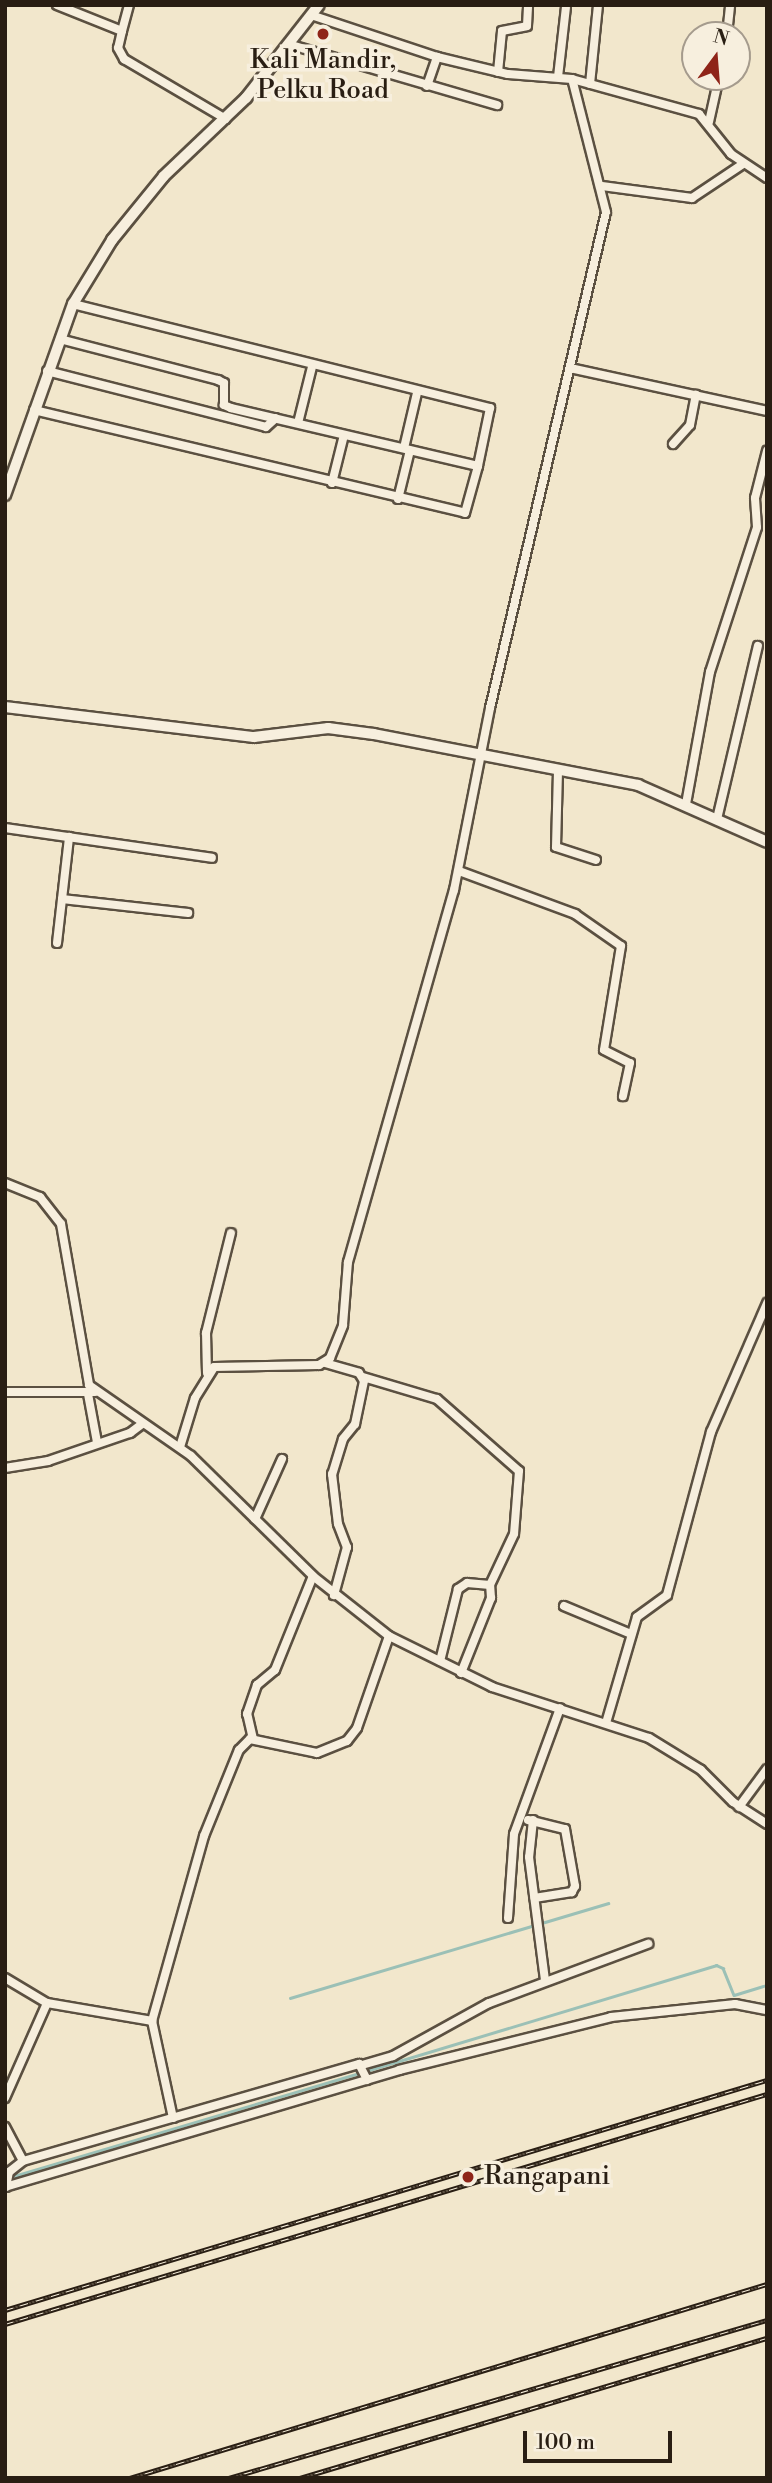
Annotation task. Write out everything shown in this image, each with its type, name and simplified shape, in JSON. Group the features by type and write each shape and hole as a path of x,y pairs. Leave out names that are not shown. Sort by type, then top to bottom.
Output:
{"street":[{"path":"58,5 122,31"},
{"path":"129,5 118,48 124,59 226,119"},
{"path":"498,72 502,31 527,26 528,5"},
{"path":"590,84 598,5"},
{"path":"558,77 566,7"},
{"path":"5,495 72,304 140,204 226,119 315,10 437,57 498,72 572,79 699,114 709,122 723,146 743,164 767,178"},
{"path":"288,44 497,105"},
{"path":"428,86 437,57"},
{"path":"325,1363 343,1325 348,1262 459,871 481,757 606,212 602,186 572,79"},
{"path":"709,122 716,91"},
{"path":"602,186 692,198 743,164"},
{"path":"34,410 463,515 478,466 490,408 312,367 72,304"},
{"path":"60,339 218,380 224,383 224,405 478,466"},
{"path":"298,424 312,367"},
{"path":"570,368 767,411"},
{"path":"47,371 266,427 275,418"},
{"path":"398,499 417,393"},
{"path":"674,444 690,425 696,395"},
{"path":"332,483 344,435"},
{"path":"687,804 710,672 757,527 754,498 767,451"},
{"path":"717,819 758,646"},
{"path":"5,707 254,737 344,729 638,785 687,804 767,842"},
{"path":"558,771 556,847 596,860"},
{"path":"5,828 212,858"},
{"path":"58,943 69,837"},
{"path":"459,871 575,914 621,946 604,1050 630,1063 623,1096"},
{"path":"62,899 188,913"},
{"path":"5,1184 40,1197 61,1224 87,1379 92,1393 97,1442"},
{"path":"180,1447 207,1373 206,1333 231,1233"},
{"path":"606,1723 631,1634 641,1611 659,1606 667,1595 711,1432 767,1303"},
{"path":"207,1373 222,1364 325,1363 437,1399 517,1468 517,1522 490,1585 491,1598 461,1673"},
{"path":"334,1595 347,1547 338,1524 332,1474 342,1439 355,1424 363,1377"},
{"path":"5,1392 92,1393 180,1447 313,1576 388,1636 461,1673 606,1723 677,1753 739,1807 767,1824"},
{"path":"5,1468 48,1461 97,1442 130,1433 142,1424"},
{"path":"255,1519 282,1459"},
{"path":"253,1739 247,1714 257,1685 275,1670 313,1576"},
{"path":"440,1661 458,1589 467,1583 490,1585"},
{"path":"564,1606 631,1634"},
{"path":"253,1739 317,1753 347,1741 358,1728 388,1636"},
{"path":"508,1918 509,1870 522,1818 560,1708"},
{"path":"173,2118 152,2021 185,1914 209,1821 239,1750 253,1739"},
{"path":"739,1807 767,1769"},
{"path":"522,1818 565,1829 575,1886 572,1892 534,1898"},
{"path":"533,1821 529,1850 545,1980"},
{"path":"648,1944 489,2003 365,2071 6,2187 7,2172 23,2161 173,2118 365,2071 611,2017 735,2004 767,2010"},
{"path":"5,1978 47,2003 152,2021"},
{"path":"5,2098 47,2003"},
{"path":"5,2127 23,2161"}],"waterway":[{"path":"290,1998 608,1903"},
{"path":"366,2071 716,1965 723,1968 734,1995 767,1985"},
{"path":"14,2176 360,2073"}],"railway":[{"path":"5,2310 767,2080"},
{"path":"5,2324 767,2094"},
{"path":"130,2478 767,2284"},
{"path":"229,2478 767,2320"},
{"path":"300,2478 767,2338"}],"place":[{"name":"Kali Mandir, Pelku Road","path":"323,34"},
{"name":"Rangapani","path":"468,2177"}]}
